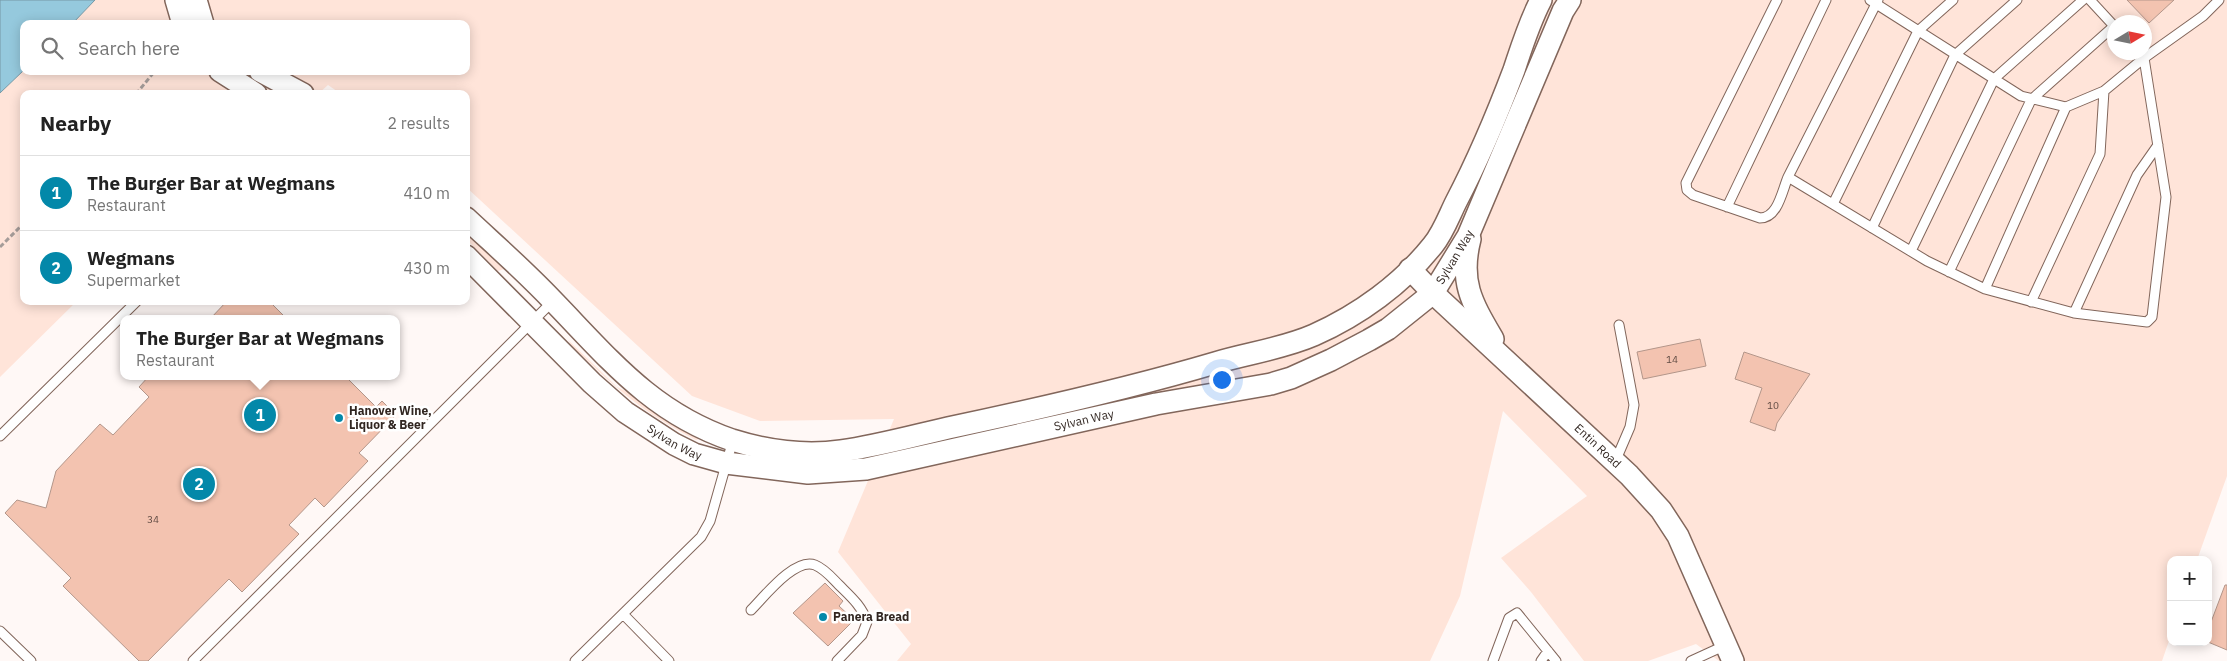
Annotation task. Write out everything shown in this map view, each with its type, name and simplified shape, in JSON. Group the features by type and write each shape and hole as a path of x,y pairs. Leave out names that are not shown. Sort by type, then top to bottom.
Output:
{"street":[{"name":"Sylvan Way","path":"470,222 554,301 614,366 644,393 702,428 733,440 764,448 796,453 841,451 999,418 1157,381 1216,362 1295,342 1350,316 1381,295 1435,243 1461,193 1489,132 1513,72 1531,19 1541,0"},
{"name":"Sylvan Way","path":"470,260 592,383 626,412 674,444 694,454 726,463 808,474 845,472 1156,404 1271,384 1292,378 1331,360 1388,329 1432,293 1475,221 1563,11 1570,0"},
{"path":"226,75 250,90"},
{"path":"267,75 296,90"},
{"path":"1475,221 1465,268 1471,302 1506,361"},
{"name":"Entin Road","path":"1410,269 1432,293 1615,462 1661,510 1678,536 1729,653"},
{"path":"999,418 1005,438"}],"lane":[{"path":"1777,0 1686,183 1687,190 1692,195 1760,218 1767,218 1773,214 1788,177 1874,1 1955,55 2021,96 2031,100 2066,107 2104,91 2136,60"},
{"path":"1727,207 1826,0"},
{"path":"1833,204 1918,31 1952,0"},
{"path":"1872,228 1955,55 2017,0"},
{"path":"1911,251 1994,79 2083,0"},
{"path":"2090,0 2107,18"},
{"path":"2152,48 2203,16 2219,0"},
{"path":"1949,272 2031,100 2107,32"},
{"path":"1788,177 1911,251 1949,272 1986,289 2074,314 2147,322 2152,317 2166,197 2142,60"},
{"path":"2031,302 2100,154 2104,91"},
{"path":"1986,289 2066,107"},
{"path":"2074,314 2137,175 2158,145"},
{"path":"193,661 554,301"},
{"path":"123,315 133,305"},
{"path":"0,436 120,318"},
{"path":"1615,462 1630,427 1634,405 1619,325"},
{"path":"575,661 701,537 710,521 733,440"},
{"path":"751,610 792,570 803,565 815,565 825,571 855,600 867,622 862,635 837,661"},
{"path":"1493,661 1509,618 1517,613 1556,661"},
{"path":"623,614 669,661"},
{"path":"0,631 31,661"},
{"path":"1541,661 1548,651"},
{"path":"1691,661 1729,653"}],"path":[{"path":"139,90 152,75"},
{"path":"0,247 20,227"}],"shaded area":[{"path":"95,0 2227,0 2227,476 2198,556 2167,556 2167,646 2162,661 1719,661 1696,644 1648,661 1584,661 1531,592 1501,558 1587,496 1503,411 1460,596 1430,661 897,661 911,644 838,552 894,419 760,421 692,396 470,191 470,90 335,90 328,85 322,90 20,90 20,305 73,305 0,377 0,93 20,74 470,75 470,20 76,20"},
{"path":"470,231 505,267 498,271 470,243"},
{"path":"568,340 617,387 649,402 699,439 696,440 640,406 627,396 602,374"}],"water":[{"path":"0,0 95,0 76,20 20,20 20,74 0,93"}],"building":[{"path":"2127,0 2174,0 2152,20 2152,15 2141,15"},
{"path":"223,305 273,305 283,315 214,315"},
{"path":"1700,339 1706,366 1643,379 1637,352"},
{"path":"1744,352 1810,374 1777,423 1775,431 1750,422 1762,388 1735,379"},
{"path":"145,380 349,380 376,407 382,401 396,415 359,453 368,461 324,507 315,498 289,525 299,534 242,592 229,579 148,661 139,661 63,586 71,578 5,513 17,500 46,508 56,471 100,424 113,435 149,397 139,387"},
{"name":"Panera Bread","path":"825,583 843,601 839,606 854,620 828,646 793,613"},
{"path":"2225,585 2227,585 2227,650 2212,644 2212,619"}],"place":[{"name":"The Burger Bar at Wegmans","path":"260,415"},
{"name":"Hanover Wine, Liquor & Beer","path":"339,418"},
{"name":"Wegmans","path":"199,484"},
{"name":"Panera Bread","path":"823,617"}]}
